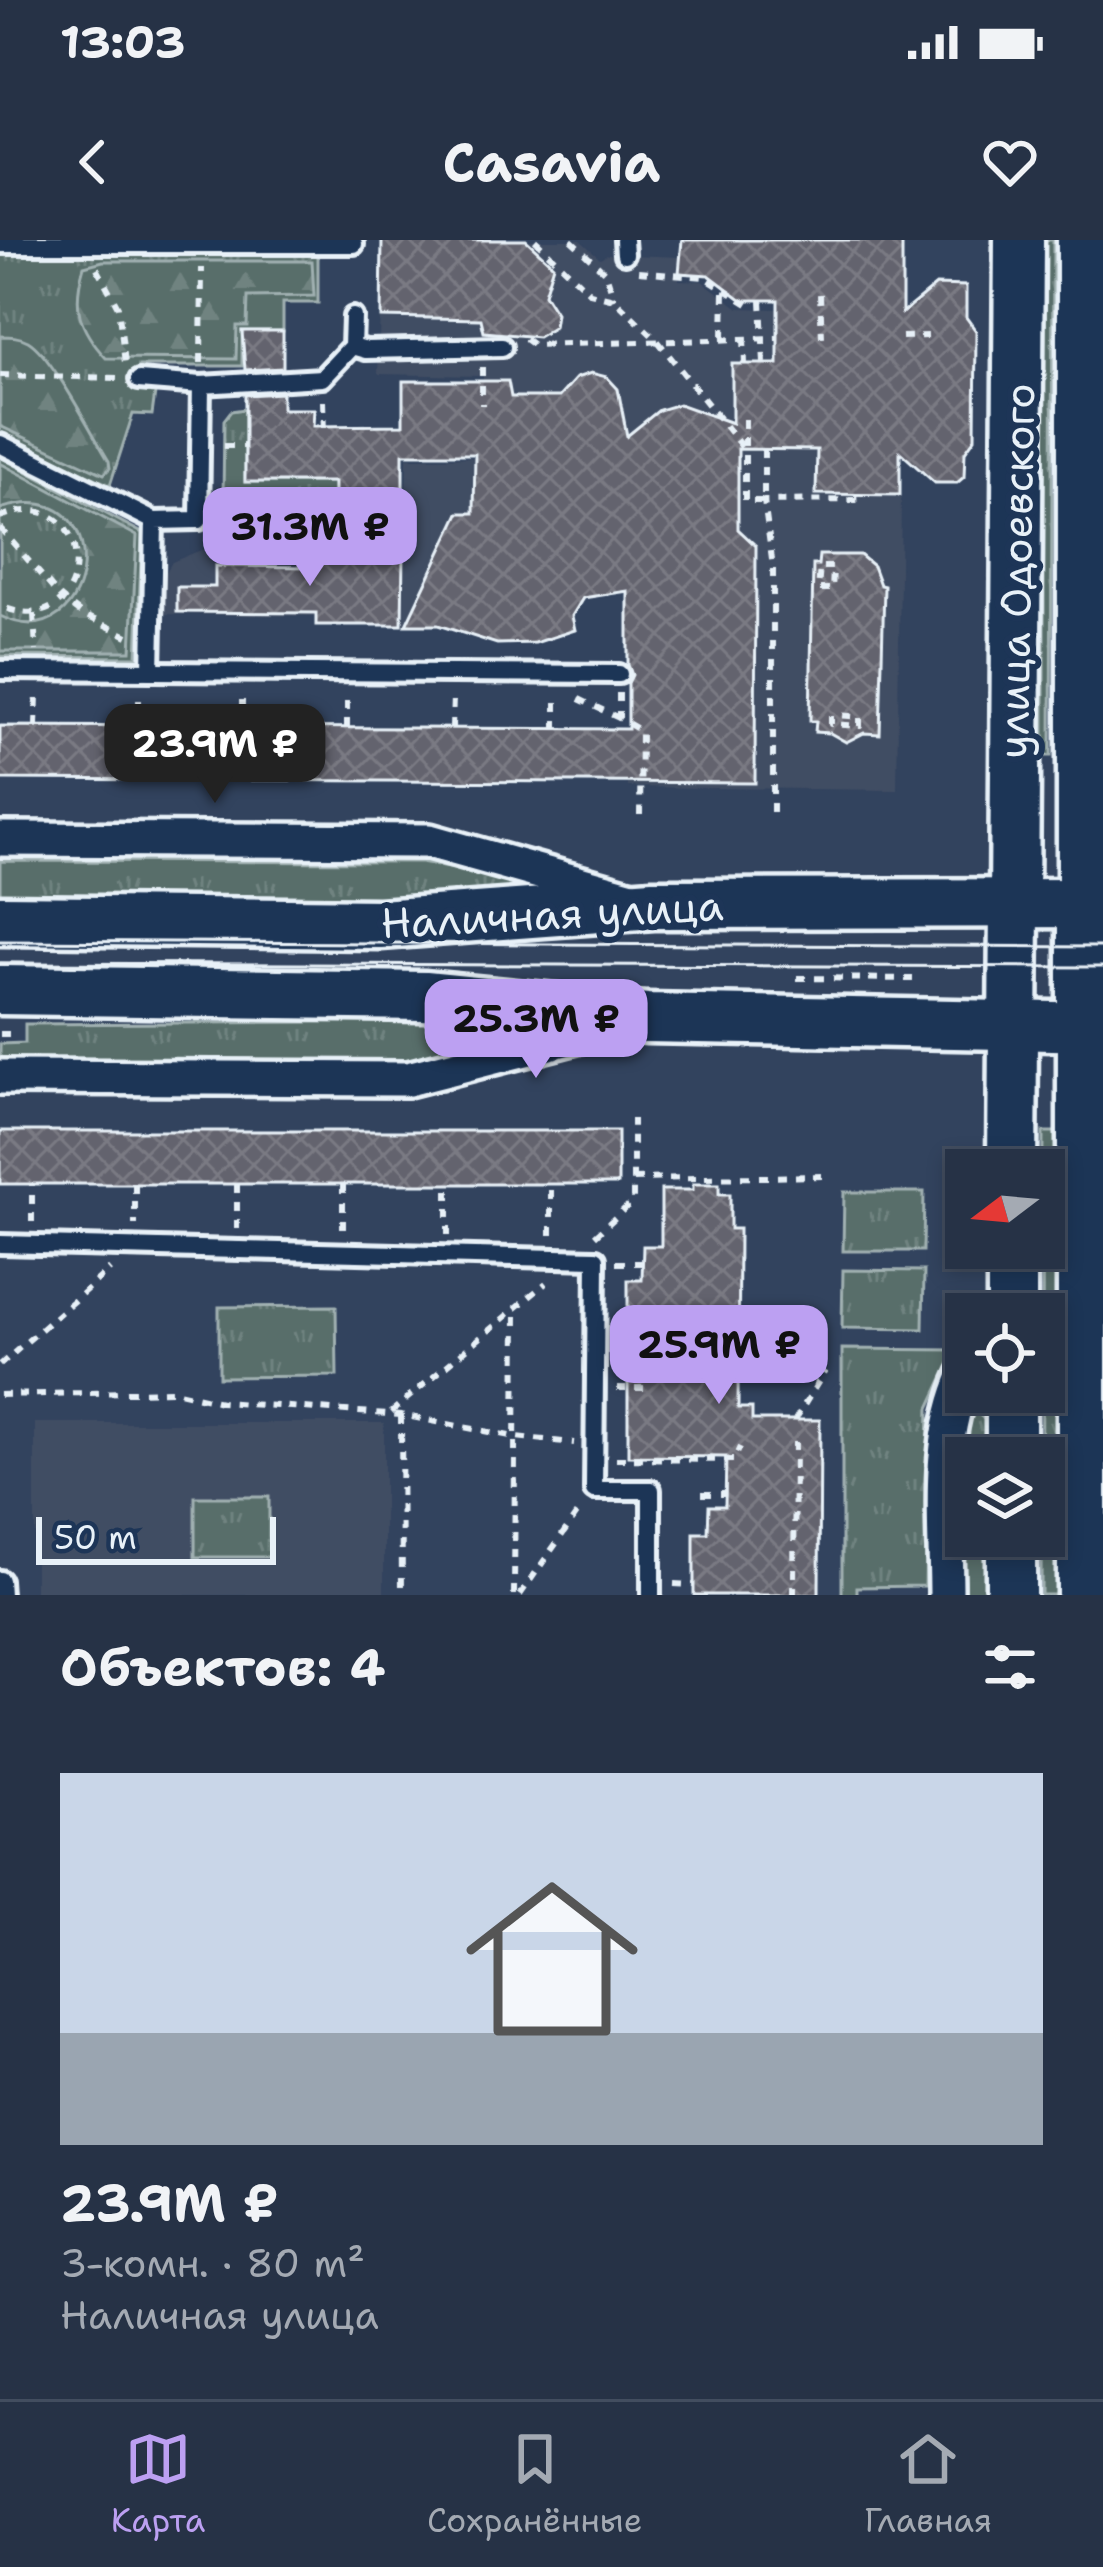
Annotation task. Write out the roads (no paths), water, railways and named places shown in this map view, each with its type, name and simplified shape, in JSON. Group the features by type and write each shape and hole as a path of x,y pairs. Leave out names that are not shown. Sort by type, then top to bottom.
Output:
{"street":[{"name":"улица Одоевского","path":"1012,1149 1019,240"},
{"name":"улица Одоевского","path":"1082,240 1094,903 1082,1595"},
{"path":"0,839 429,841 653,904"},
{"name":"Наличная улица","path":"0,920 380,924 653,904 1094,903"},
{"name":"Наличная улица","path":"9,1012 424,996 646,1018 1094,1027"},
{"path":"0,1077 408,1079 646,1018"},
{"path":"946,1595 945,1446 951,1413"},
{"path":"1011,1557 1011,1595"}],"lane":[{"path":"0,244 353,244"},
{"path":"139,380 201,385 322,378 352,346 353,317"},
{"path":"352,346 365,350 502,347"},
{"path":"0,444 154,520 199,520 201,385"},
{"path":"145,671 152,648 154,520"},
{"path":"0,670 454,673 556,681 619,674"},
{"path":"0,1244 596,1259 594,1490 651,1490 651,1595"},
{"path":"0,1580 2,1595"}],"tram line":[{"path":"0,941 1103,947"},
{"path":"0,963 1103,967"}]}
